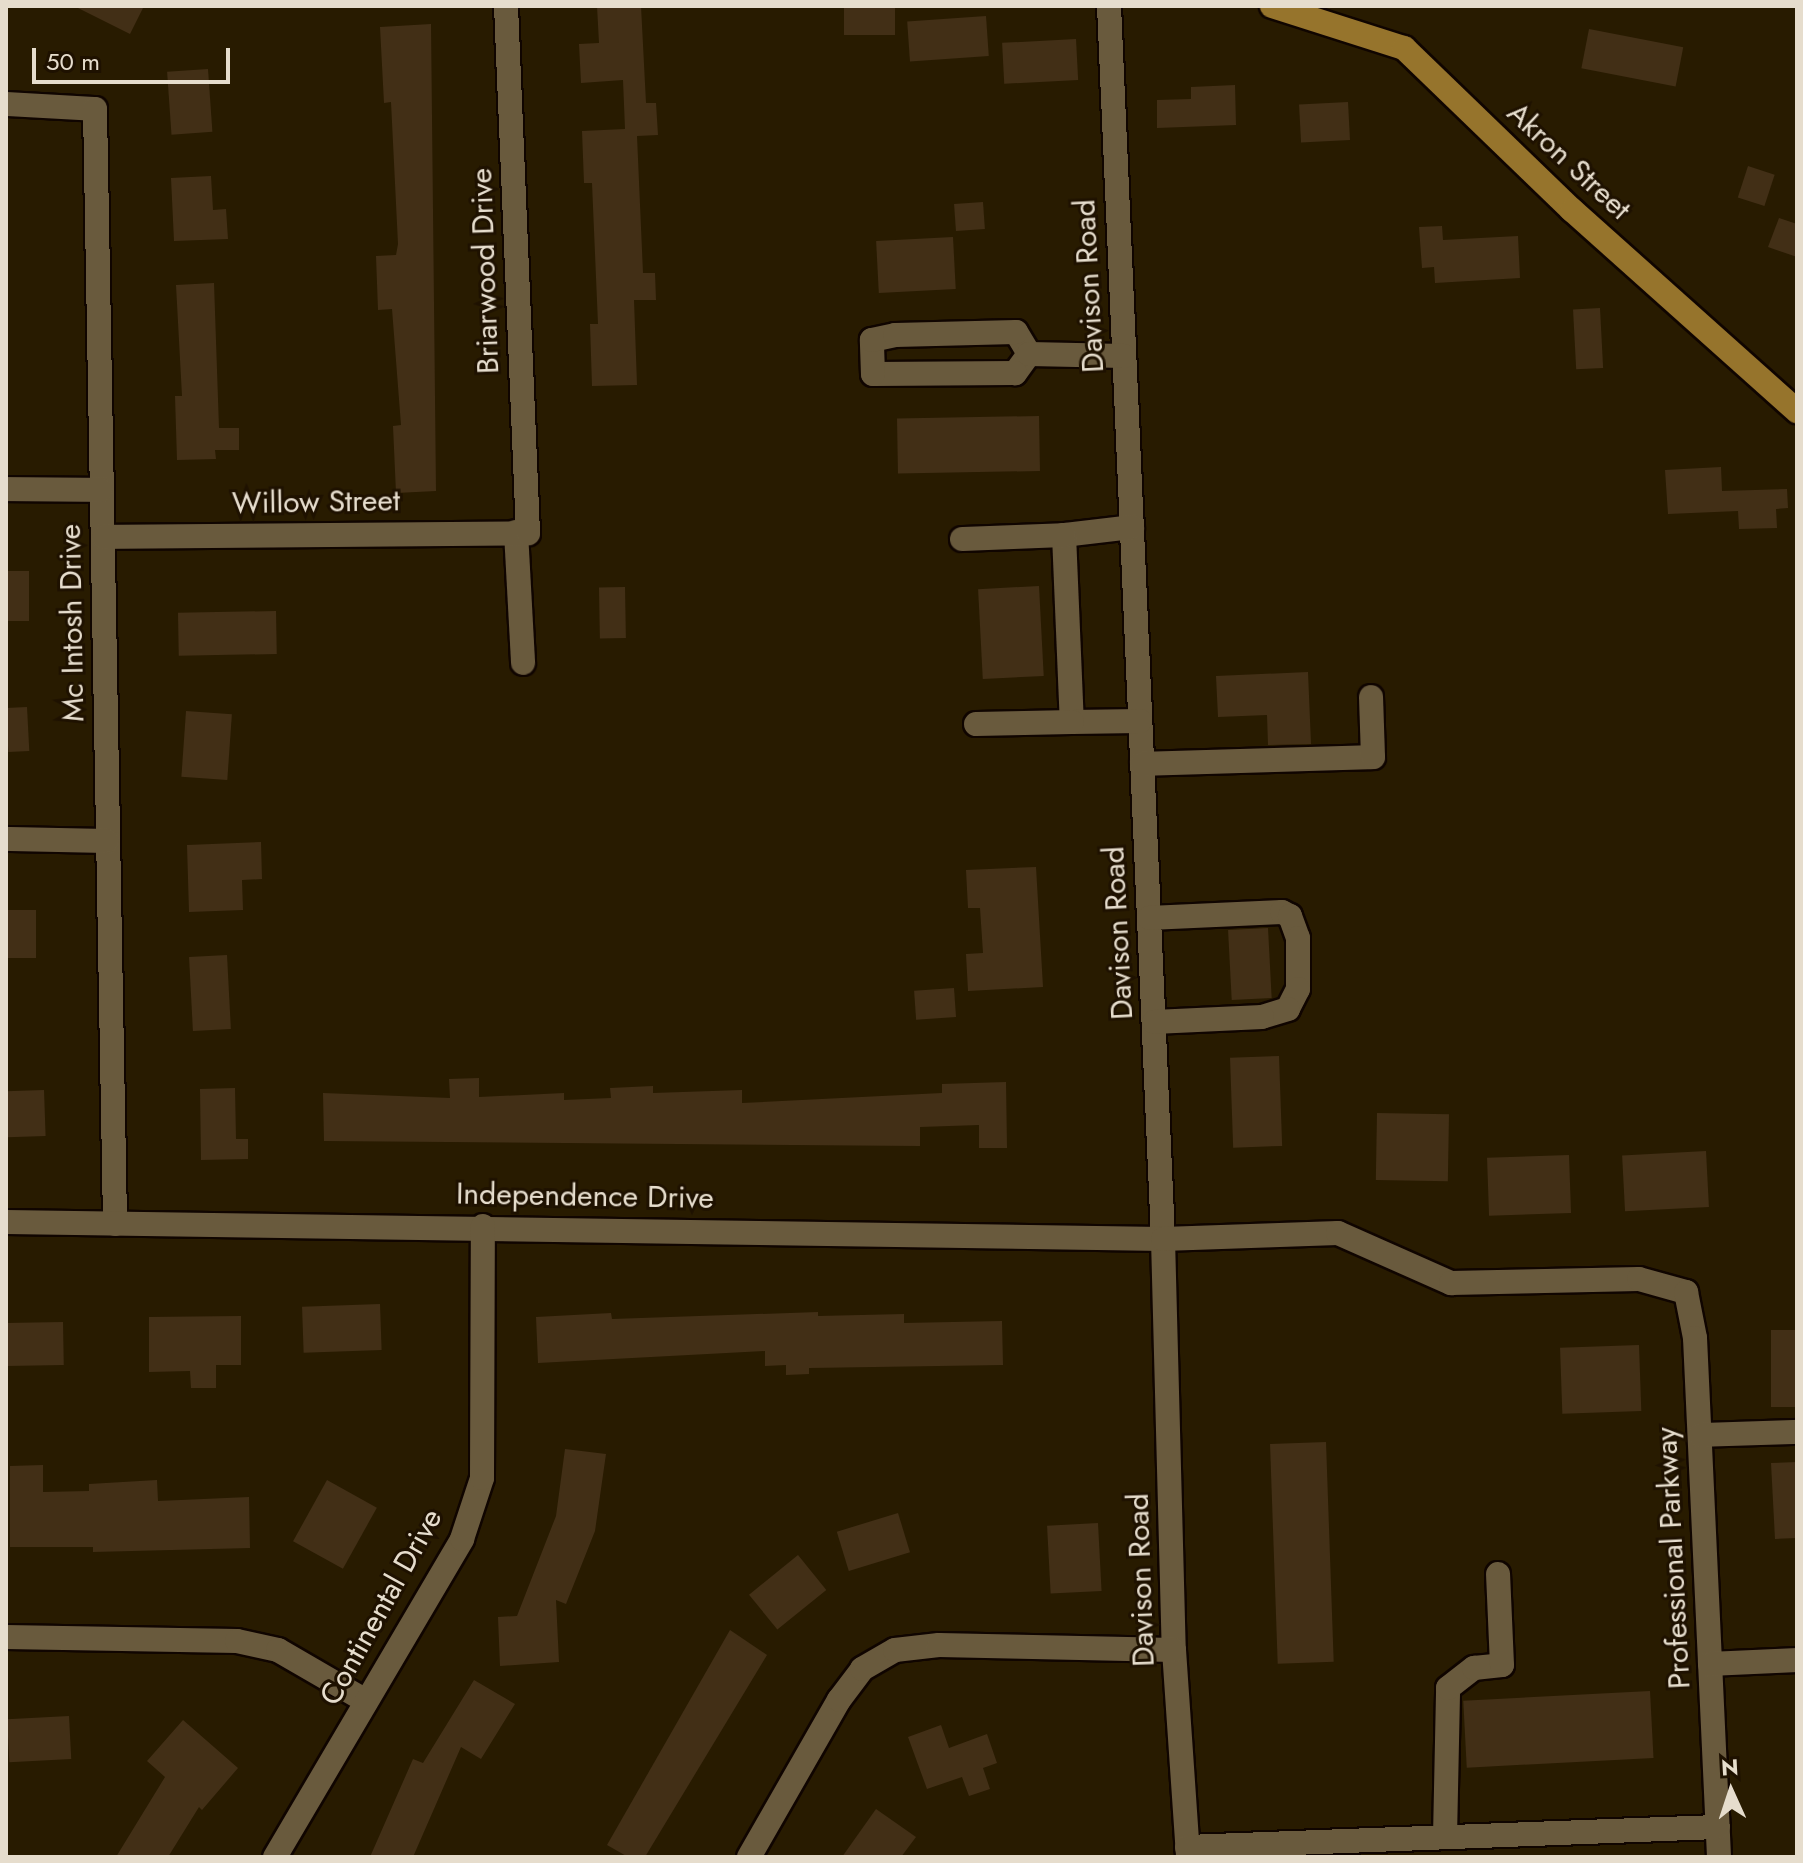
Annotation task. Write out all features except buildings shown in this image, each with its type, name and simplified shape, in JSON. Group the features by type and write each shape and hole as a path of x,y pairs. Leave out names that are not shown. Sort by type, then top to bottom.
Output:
{"main road":[{"name":"Akron Street","path":"1272,6 1404,48 1572,210 1797,411"}],"street":[{"name":"Briarwood Drive","path":"506,6 523,663"},
{"name":"Davison Road","path":"1109,6 1163,1239 1174,1650 1187,1852"},
{"name":"Mc Intosh Drive","path":"6,104 95,109 115,1224"},
{"path":"1016,332 1029,354 1015,373 897,378 873,374 872,340 895,335 1016,332"},
{"path":"1029,354 1124,356"},
{"path":"6,489 101,490"},
{"path":"962,539 1064,535 1132,527"},
{"name":"Willow Street","path":"104,537 522,532"},
{"path":"1064,535 1072,722"},
{"path":"1142,764 1373,757 1371,697"},
{"path":"976,724 1140,721"},
{"path":"6,839 107,841"},
{"path":"1149,918 1282,912 1290,916 1298,938 1298,989 1288,1009 1262,1017 1154,1022"},
{"name":"Independence Drive","path":"6,1222 483,1226 1163,1239"},
{"name":"Continental Drive","path":"275,1857 462,1539 482,1478 483,1226"},
{"name":"Professional Parkway","path":"1163,1239 1338,1233 1451,1283 1639,1279 1686,1292 1695,1338 1719,1857"},
{"path":"1700,1435 1797,1432"},
{"path":"1445,1837 1448,1688 1474,1668 1502,1665 1498,1574"},
{"path":"6,1637 237,1641 278,1650 366,1701"},
{"path":"749,1857 839,1700 862,1669 895,1650 939,1645 1174,1650"},
{"path":"1710,1664 1797,1660"},
{"path":"1187,1852 1445,1837 1718,1827"}]}
